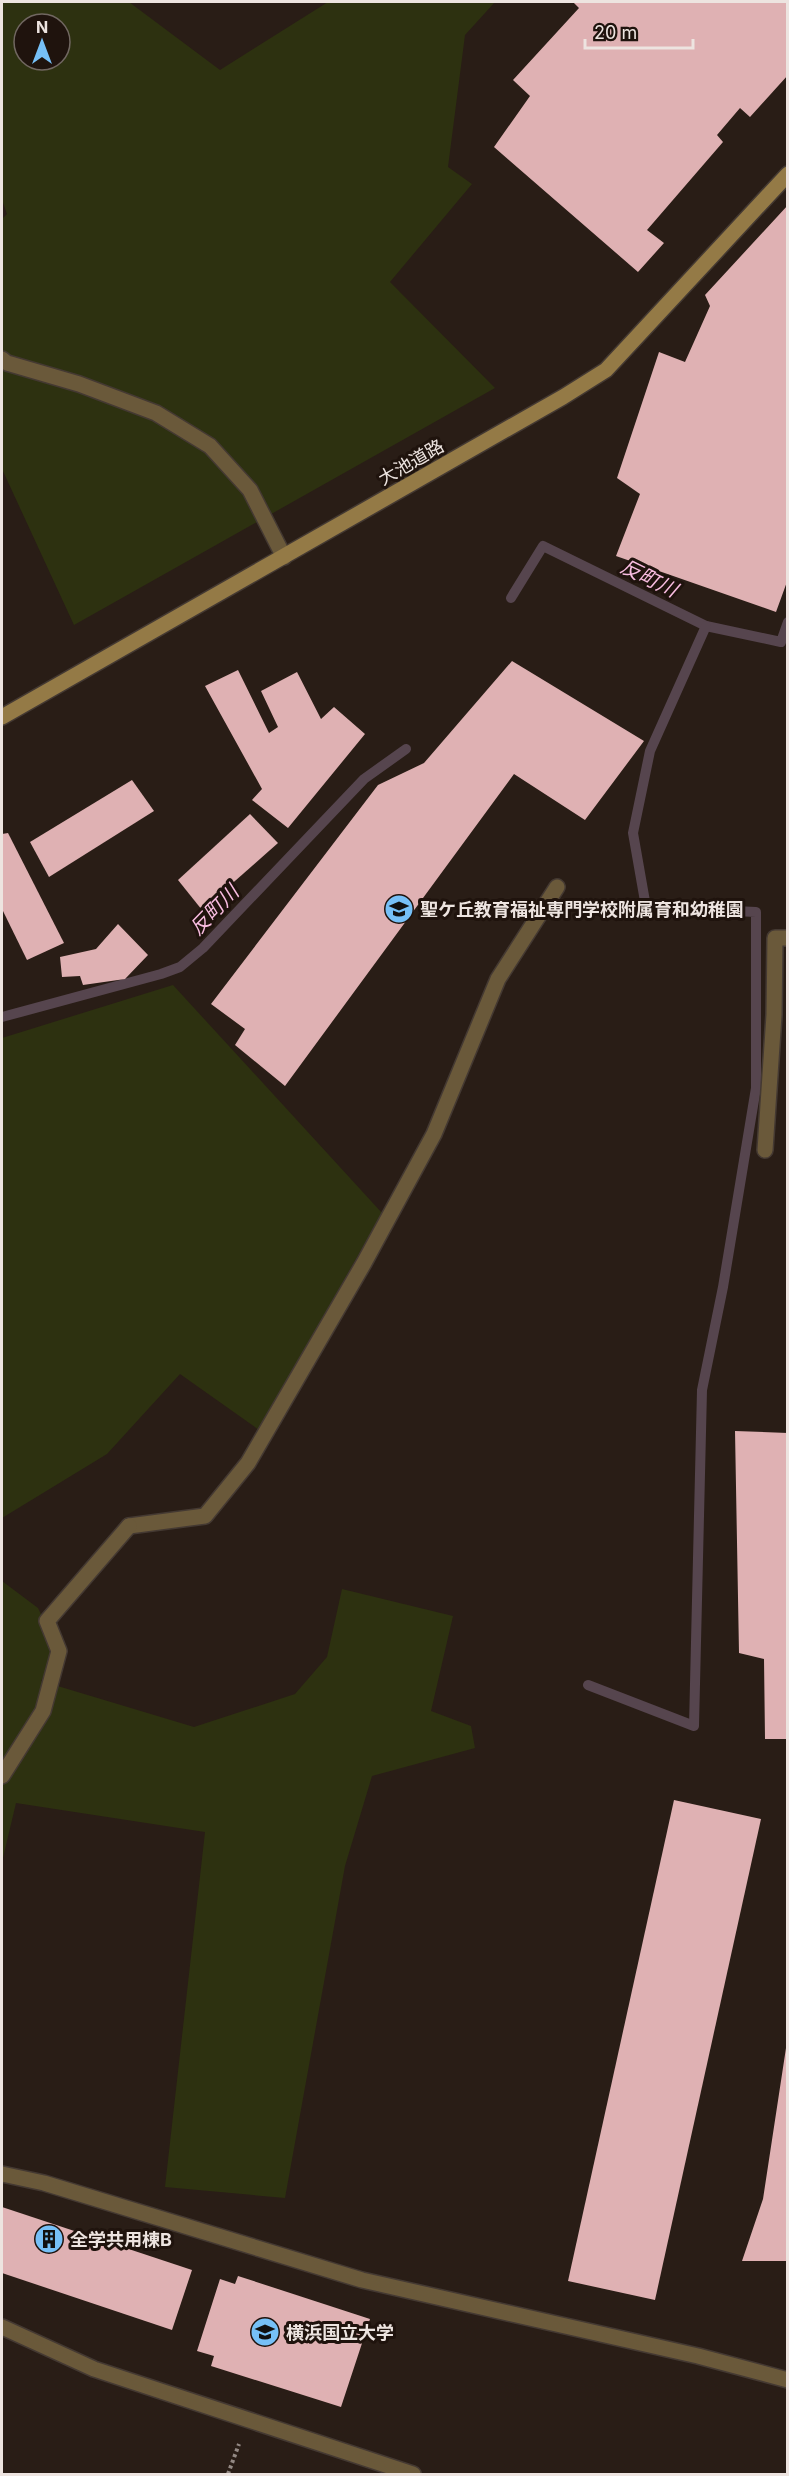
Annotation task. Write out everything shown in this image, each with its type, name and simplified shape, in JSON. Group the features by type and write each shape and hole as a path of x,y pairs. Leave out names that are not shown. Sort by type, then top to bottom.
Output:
{"street":[{"name":"大池道路","path":"2,717 606,370 788,174"},
{"path":"2,359 7,363 79,384 156,413 210,446 250,490 284,557"},
{"path":"2,1776 43,1711 59,1651 46,1622 129,1526 205,1516 248,1463 364,1263 434,1134 498,979 557,887"},
{"path":"765,1150 774,1014 775,939 788,938"},
{"path":"2,2174 44,2183 362,2280 698,2356 788,2380"},
{"path":"2,2327 94,2368 412,2475"}],"path":[{"path":"228,2475 248,2421"}],"green space":[{"path":"2,2 129,2 220,70 328,2 495,2 465,35 448,167 472,184 390,282 495,388 74,625 2,469 2,219 7,214 2,200"},
{"path":"173,985 382,1213 259,1430 180,1374 107,1454 2,1518 2,1038"},
{"path":"2,1581 38,1608 59,1651 41,1681 194,1727 295,1694 327,1657 342,1589 453,1616 431,1711 471,1726 475,1748 372,1776 345,1866 285,2198 165,2187 205,1832 16,1803 2,1862"}],"building":[{"path":"573,2 788,2 788,75 750,117 740,108 717,135 723,142 647,230 664,243 638,272 494,147 530,96 513,80 579,8"},
{"path":"788,205 788,579 776,612 616,556 640,494 617,478 659,352 685,362 710,306 705,295"},
{"path":"512,661 644,741 585,820 514,774 285,1086 235,1045 245,1029 211,1004 378,785 424,763"},
{"path":"238,670 269,733 278,727 261,691 297,672 321,719 334,707 365,734 288,828 252,800 262,789 205,686"},
{"path":"132,780 154,811 49,877 30,842"},
{"path":"250,814 278,843 202,910 178,880"},
{"path":"8,833 64,943 27,960 2,909 2,834"},
{"path":"118,924 148,955 125,979 83,985 80,976 62,977 60,957 96,949"},
{"path":"735,1431 788,1433 788,1739 765,1739 764,1659 739,1653"},
{"path":"674,1800 761,1819 655,2300 568,2281"},
{"path":"786,2048 788,2261 742,2261 763,2199"},
{"name":"全学共用棟B","path":"2,2207 192,2270 172,2330 2,2273"},
{"path":"238,2276 370,2319 341,2407 211,2366 214,2356 197,2351 220,2279 235,2284"}],"waterway":[{"name":"反町川","path":"511,598 543,546 706,626 781,642 788,622"},
{"path":"588,1685 694,1726 702,1390 723,1287 756,1088 756,912 646,907 633,833 650,751 706,626"},
{"name":"反町川","path":"2,1017 180,967 203,948 364,779 406,749"}],"place":[{"name":"聖ケ丘教育福祉専門学校附属育和幼稚園","path":"399,909"},
{"name":"全学共用棟B","path":"49,2239"},
{"name":"横浜国立大学","path":"265,2332"}]}
